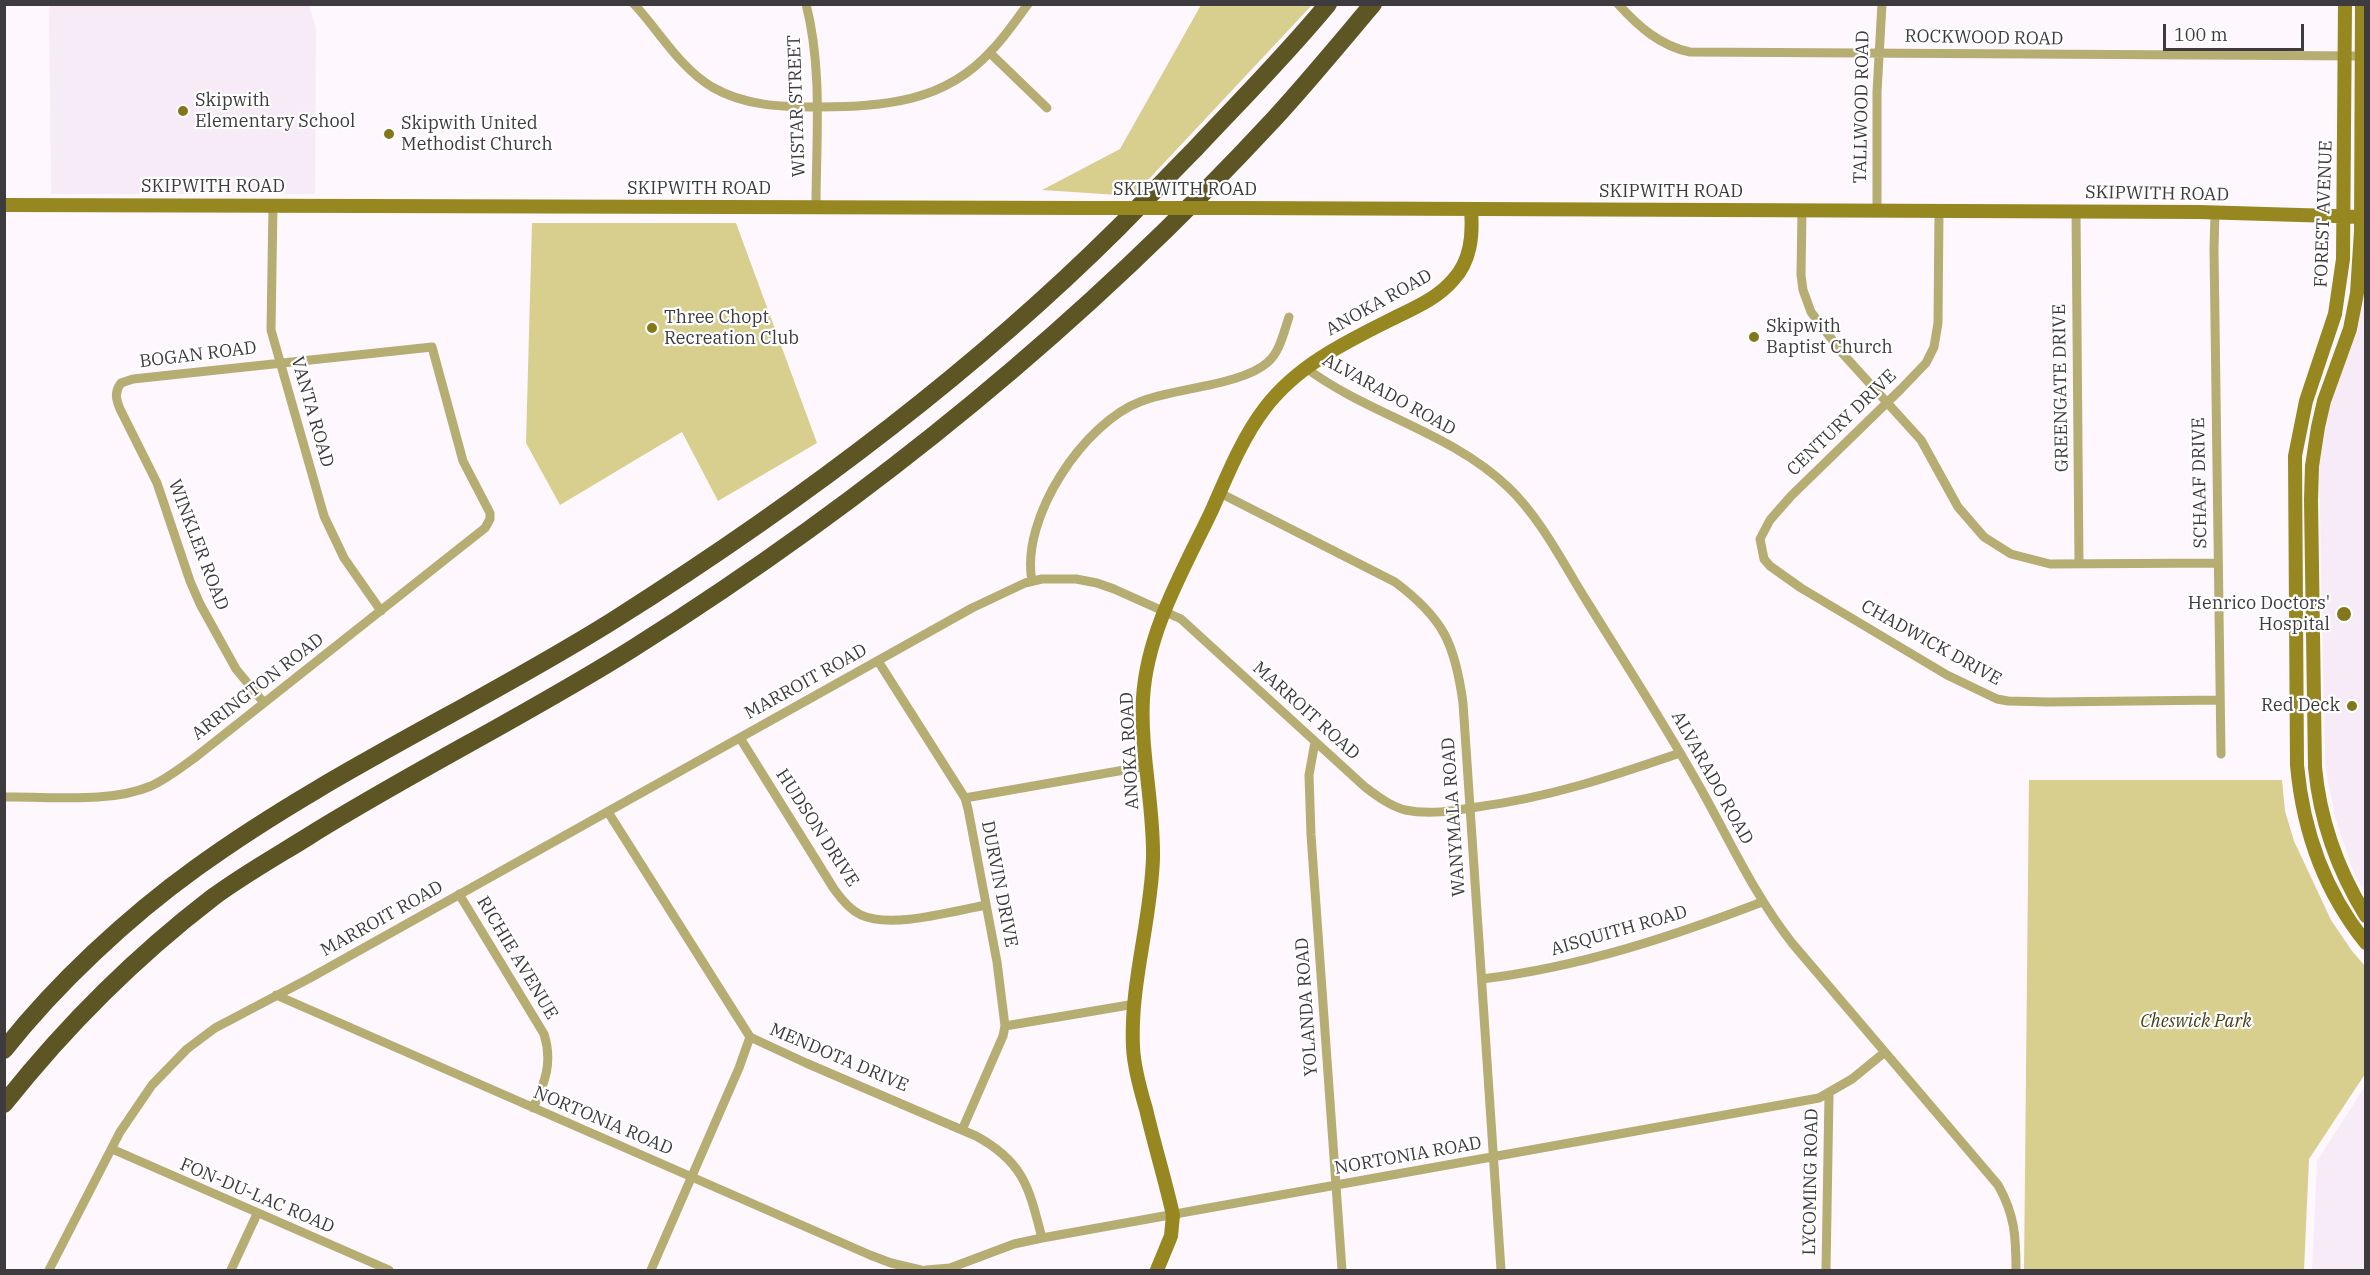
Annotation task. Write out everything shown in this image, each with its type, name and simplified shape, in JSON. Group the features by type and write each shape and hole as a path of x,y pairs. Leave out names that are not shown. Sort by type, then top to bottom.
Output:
{"highway":[{"path":"4,1050 47,1001 103,945 198,866 338,778 503,686 615,619 778,511 917,405 1030,309 1116,230 1297,42 1328,4"},
{"path":"4,1104 72,1024 126,970 217,895 355,807 634,648 782,550 938,432 1061,327 1148,246 1275,118 1373,4"}],"main road":[{"name":"FOREST AVENUE","path":"2345,4 2343,259 2335,314 2306,401 2295,456 2297,765 2303,812 2316,857 2338,904 2366,943"},
{"name":"FOREST AVENUE","path":"2362,4 2363,217 2357,293 2350,329 2324,401 2318,427 2312,466 2311,500 2317,794 2335,858 2366,916"},
{"name":"SKIPWITH ROAD","path":"4,205 2076,211 2363,217"},
{"name":"ANOKA ROAD","path":"1157,1270 1171,1236 1173,1215 1138,1080 1133,1043 1135,1004 1152,875 1153,847 1143,693 1149,657 1165,613 1220,493 1265,408 1293,378 1327,352 1411,310 1444,290 1454,279 1467,256 1471,241 1471,210"}],"street":[{"path":"634,4 684,65 711,86 745,101 770,106 816,107 881,105 914,99 950,84 990,53 1028,4"},
{"name":"WISTAR STREET","path":"806,4 815,48 816,207"},
{"name":"ROCKWOOD ROAD","path":"1618,4 1661,43 1675,50 1690,52 2364,56"},
{"name":"TALLWOOD ROAD","path":"1877,210 1879,53 1882,4"},
{"path":"990,53 1047,108"},
{"name":"VANTA ROAD","path":"273,205 271,330 324,516 344,558 381,610"},
{"path":"1802,210 1801,275 1803,290 1811,312 1843,354 1921,440 1958,507 1984,537 1998,548 2026,560 2050,564 2218,563"},
{"name":"CENTURY DRIVE","path":"1760,547 1760,540 1766,526 1791,496 1926,363 1931,354 1937,335 1939,211"},
{"name":"GREENGATE DRIVE","path":"2076,211 2079,564"},
{"name":"SCHAAF DRIVE","path":"2215,213 2221,754"},
{"path":"1032,581 1031,554 1043,506 1053,487 1105,422 1119,411 1144,400 1257,370 1275,354 1289,317"},
{"name":"BOGAN ROAD","path":"116,390 121,383 133,379 432,347 463,461 490,513"},
{"name":"ALVARADO ROAD","path":"1306,368 1323,381 1436,437 1477,462 1510,489 1530,514 1560,558 1680,753 1762,902 1792,943 1998,1185 2012,1214 2015,1229 2016,1270"},
{"name":"WINKLER ROAD","path":"116,390 116,399 120,409 162,494 187,572 200,604 236,669 264,703"},
{"name":"WANYMALA ROAD","path":"1220,493 1376,570 1418,600 1439,623 1448,640 1460,676 1501,1270"},
{"name":"ARRINGTON ROAD","path":"4,796 125,794 149,786 172,774 485,528 490,519 490,513"},
{"name":"CHADWICK DRIVE","path":"1760,547 1764,559 1788,580 1947,675 1997,699 2049,702 2220,700"},
{"name":"MARROIT ROAD","path":"49,1270 112,1149 141,1099 187,1049 215,1028 1002,592 1032,581 1076,579 1097,583 1181,619 1365,787 1399,808 1432,813 1568,790 1680,753"},
{"name":"DURVIN DRIVE","path":"878,661 964,798 999,972 1005,1026 1003,1036 962,1130"},
{"name":"HUDSON DRIVE","path":"740,738 834,889 853,910 869,918 890,921 986,905"},
{"name":"YOLANDA ROAD","path":"1315,742 1309,775 1311,834 1342,1270"},
{"path":"964,798 1147,766"},
{"name":"MENDOTA DRIVE","path":"608,812 750,1036 806,1063 962,1130 1000,1151 1017,1167 1029,1193 1042,1238"},
{"name":"RICHIE AVENUE","path":"459,894 544,1034 549,1055 548,1070 533,1108"},
{"name":"AISQUITH ROAD","path":"1482,979 1566,965 1621,952 1698,927 1762,902"},
{"name":"NORTONIA ROAD","path":"276,995 870,1255 911,1269 921,1270"},
{"path":"1005,1026 1135,1004"},
{"path":"651,1270 750,1036"},
{"name":"NORTONIA ROAD","path":"926,1270 958,1266 1014,1244 1042,1238 1819,1098 1852,1079 1885,1052"},
{"name":"LYCOMING ROAD","path":"1826,1270 1829,1094"},
{"name":"FON-DU-LAC ROAD","path":"112,1149 389,1270"},
{"path":"231,1270 257,1214"}],"shaded area":[{"name":"Skipwith Elementary School","path":"49,5 309,5 316,28 315,194 51,194"},
{"name":"Henrico Doctors' Hospital","path":"2365,262 2365,891 2354,874 2335,817 2325,765 2319,463 2330,400 2358,331"},
{"path":"2365,1086 2365,1270 2312,1270 2317,1161"}],"green space":[{"path":"1201,5 1312,5 1133,196 1042,190 1120,149"},
{"name":"Three Chopt Recreation Club","path":"532,223 736,223 817,443 718,501 682,432 560,505 526,443"},
{"name":"Cheswick Park","path":"2029,780 2282,780 2285,811 2294,841 2331,920 2366,967 2365,1074 2309,1159 2304,1270 2024,1270"}],"place":[{"name":"Skipwith Elementary School","path":"183,111"},
{"name":"Skipwith United Methodist Church","path":"389,134"},
{"name":"Three Chopt Recreation Club","path":"652,328"},
{"name":"Skipwith Baptist Church","path":"1754,337"},
{"name":"Henrico Doctors' Hospital","path":"2344,614"},
{"name":"Red Deck","path":"2352,706"}]}
